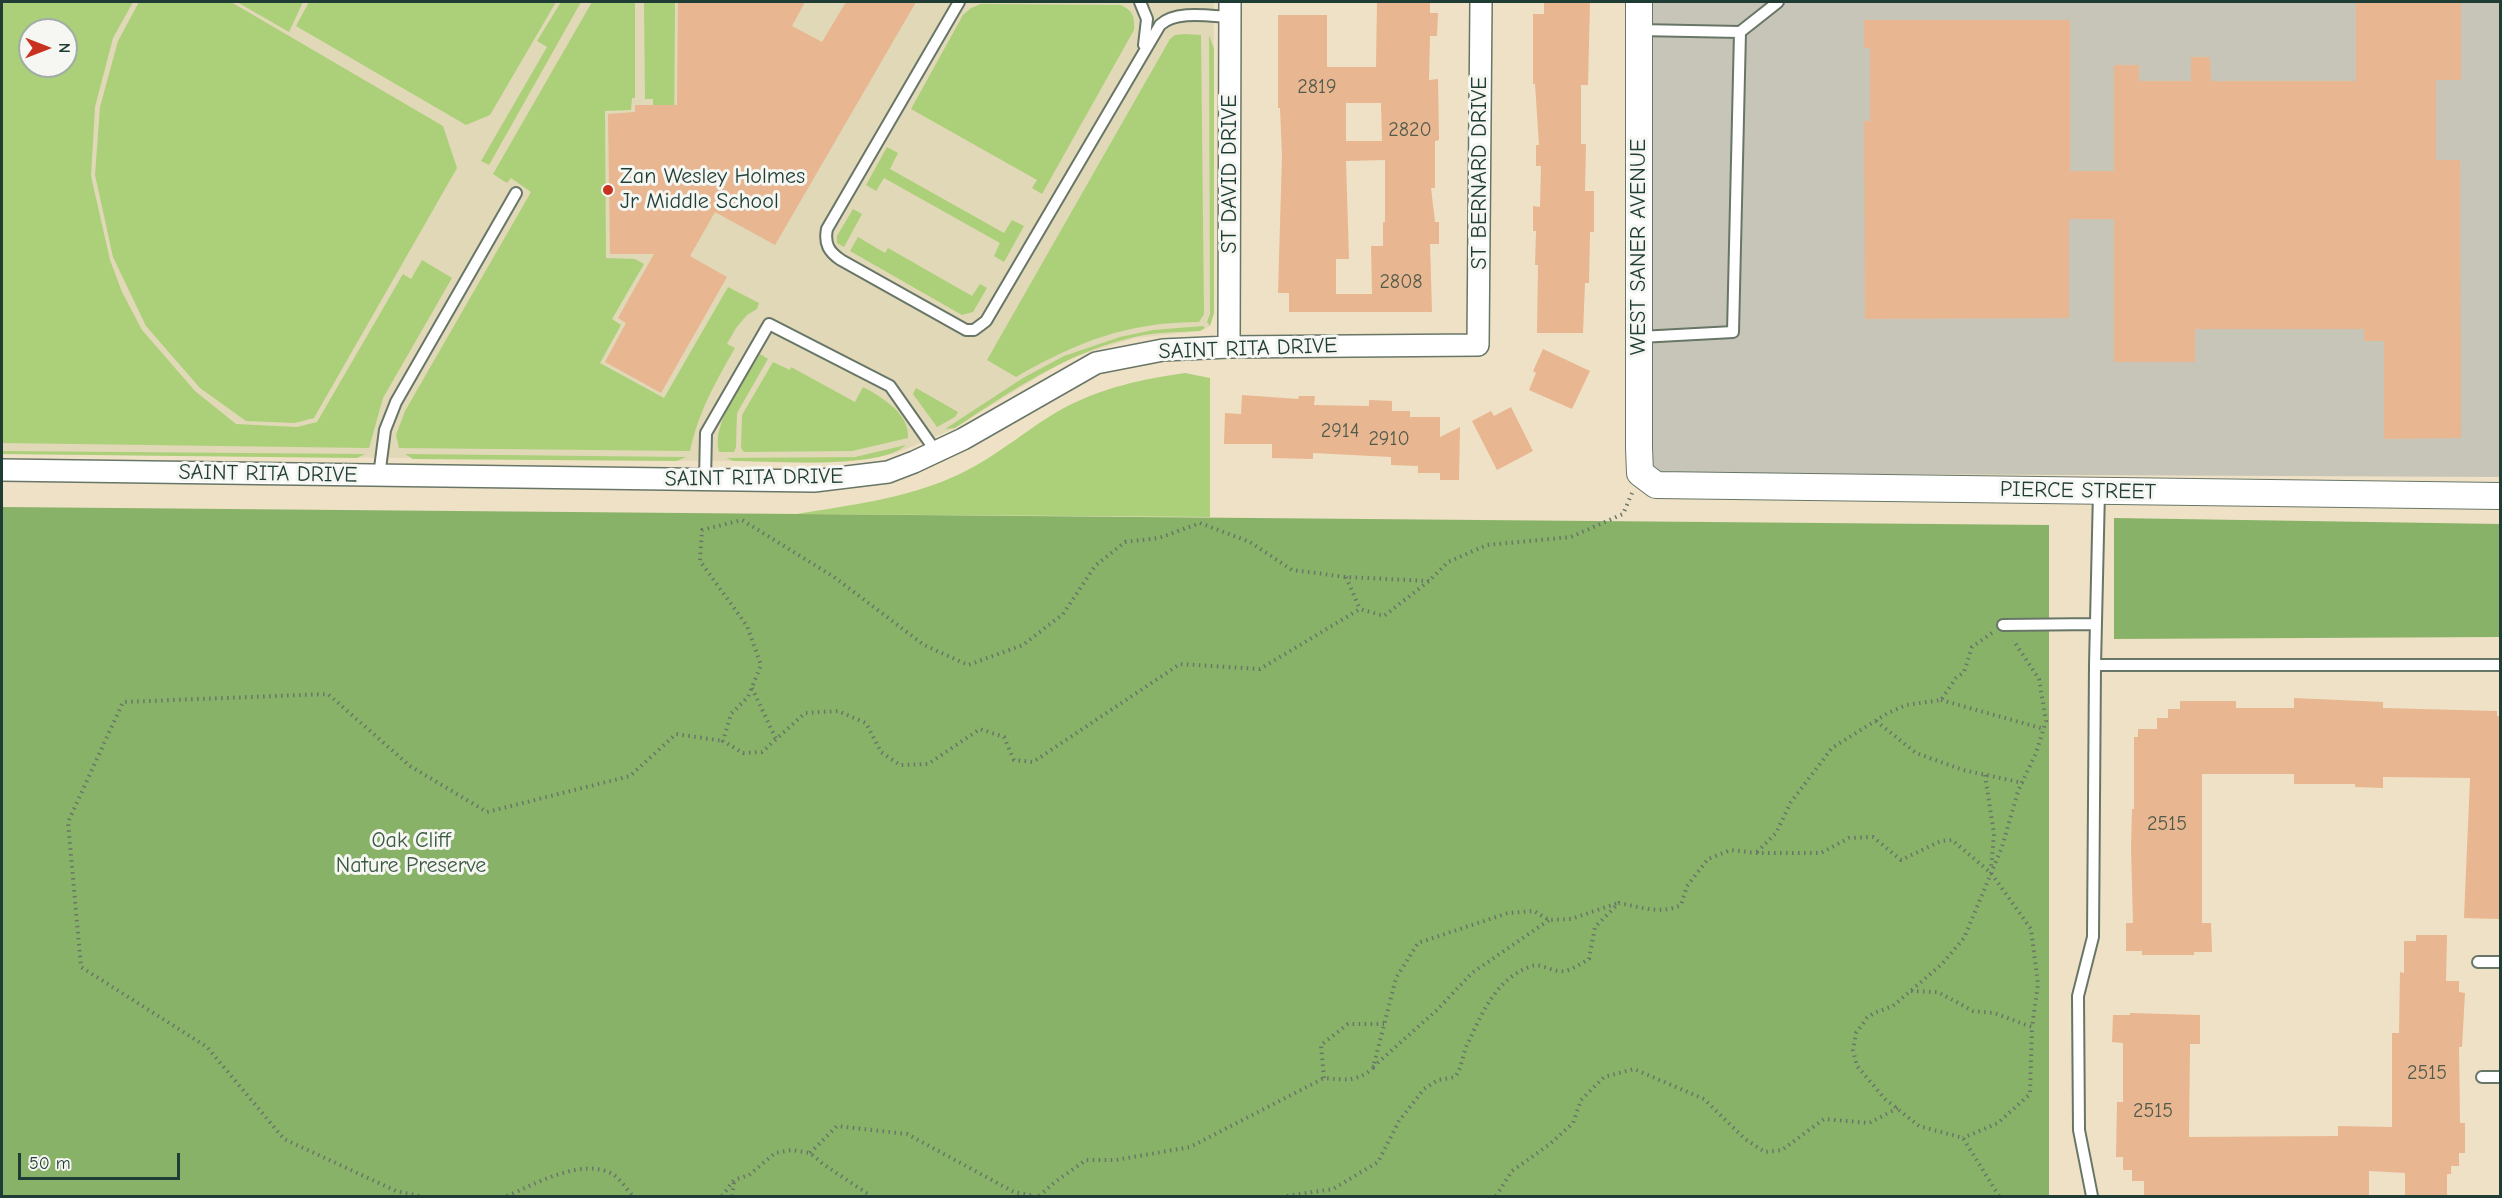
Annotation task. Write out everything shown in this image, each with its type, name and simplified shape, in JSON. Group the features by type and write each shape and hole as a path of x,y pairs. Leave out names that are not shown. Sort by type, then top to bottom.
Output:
{"street":[{"name":"ST BERNARD DRIVE","path":"1478,345 1481,2"},
{"name":"WEST SANER AVENUE","path":"1639,2 1639,337 1648,479"},
{"name":"ST DAVID DRIVE","path":"1229,346 1230,9"},
{"name":"SAINT RITA DRIVE","path":"2,470 814,481 888,472 937,453 1096,363 1163,350 1229,346 1478,345"},
{"name":"PIERCE STREET","path":"1648,479 2098,491 2500,496"}],"lane":[{"path":"959,2 825,237 826,245 841,260 966,330 974,330 986,321 1160,25 1167,18 1230,9"},
{"path":"1140,2 1145,10 1147,31 1141,54"},
{"path":"1639,30 1740,32 1778,2"},
{"path":"1639,337 1733,332 1740,32"},
{"path":"379,476 385,430 396,402 516,193"},
{"path":"705,480 706,433 769,324 890,386 937,453"},
{"path":"2092,1197 2079,1130 2078,996 2093,937 2098,491"},
{"path":"2003,625 2096,624"},
{"path":"2095,665 2500,665"},
{"path":"2478,962 2500,962"},
{"path":"2482,1077 2500,1077"}],"path":[{"path":"419,1197 396,1191 284,1139 207,1047 81,968 68,822 123,702 328,694 410,766 487,812 630,776 676,734 723,741 743,753 762,752 805,712 838,711 866,723 881,752 900,765 928,764 980,729 1004,737 1014,760 1033,762 1180,664 1260,669 1360,609 1384,616 1429,581 1448,562 1487,545 1571,537 1623,514 1648,479"},
{"path":"723,741 731,714 748,697 761,665 747,626 700,561 702,530 742,520 834,577 924,645 968,665 1023,645 1063,614 1095,566 1125,542 1159,538 1200,524 1250,542 1292,570 1346,577 1429,581"},
{"path":"1346,577 1360,609"},
{"path":"1039,1197 1055,1182 1086,1160 1116,1160 1190,1147 1324,1078 1343,1080 1362,1078 1437,1010 1472,973 1549,920 1571,919 1619,903 1661,911 1671,909 1681,905 1687,886 1707,860 1731,850 1756,853 1821,853 1849,838 1873,837 1901,860 1941,841 1952,840 1991,873 2031,929 2038,984 2032,1027 2030,1094 1998,1123 1963,1138 1918,1126 1899,1108 1885,1099 1862,1072 1854,1059 1852,1050 1856,1033 1867,1018 1893,1006 1942,964 1964,938 1991,873 2044,729 2046,712 2039,679 2003,625 1972,647 1964,672 1956,678 1941,700"},
{"path":"752,687 776,739"},
{"path":"1756,853 1776,833 1791,802 1832,748 1906,705 1941,700 2044,729"},
{"path":"1876,721 1916,753 1963,770 2023,783"},
{"path":"1985,775 1994,834 1991,873"},
{"path":"1287,1197 1333,1189 1378,1162 1399,1121 1424,1089 1438,1080 1455,1077 1460,1070 1467,1043 1473,1036 1482,1011 1510,977 1534,965 1563,971 1589,959 1595,927 1619,903"},
{"path":"1373,1068 1396,978 1418,943 1508,913 1534,911 1549,920"},
{"path":"1911,991 1938,992 1973,1011 1994,1013 2032,1027"},
{"path":"1324,1078 1321,1045 1348,1024 1384,1024"},
{"path":"1496,1197 1512,1171 1550,1144 1573,1123 1581,1100 1604,1077 1634,1069 1704,1099 1745,1139 1764,1152 1782,1149 1824,1119 1869,1123 1899,1108"},
{"path":"810,1153 837,1126 907,1134 1014,1192 1034,1197"},
{"path":"1963,1138 1999,1197"},
{"path":"722,1197 734,1180 749,1175 775,1154 792,1149 810,1153 871,1197"},
{"path":"507,1197 569,1170 599,1169 615,1175 633,1197"},
{"path":"732,1197 734,1180"}],"shaded area":[{"name":"Zan Wesley Holmes Jr Middle School","path":"2,2 1214,2 1214,313 1210,326 1200,331 1135,338 1067,359 955,428 897,453 862,460 827,462 2,454"},
{"path":"1651,2 2500,2 2500,477 1649,473"}],"green space":[{"path":"2,2 133,2 113,38 95,107 91,176 110,260 122,292 142,330 195,391 236,424 297,427 317,422 403,274 411,279 422,260 452,278 383,398 369,448 2,443"},
{"path":"139,2 231,2 443,126 457,168 314,418 295,423 246,421 200,388 146,326 113,257 95,175 100,107 118,41"},
{"path":"237,2 303,2 289,32"},
{"path":"309,2 556,2 490,115 466,125 296,26"},
{"path":"561,2 581,2 489,165 481,161 547,47 537,41"},
{"path":"592,2 635,2 635,98 632,98 631,110 605,111 606,258 635,259 644,264 612,319 621,325 600,363 664,398 728,287 759,303 757,309 747,315 727,344 735,348 703,410 690,451 399,448 396,435 405,411 531,192 511,178 507,183 493,174"},
{"path":"644,2 675,2 674,150 653,151 653,99 645,99"},
{"path":"981,4 1121,5 1131,12 1133,18 1134,30 1042,194 1032,188 1037,180 911,109 963,15 971,8"},
{"path":"1175,35 1201,35 1204,314 1199,322 1149,326 1103,336 1060,354 1016,377 987,360 1170,39"},
{"path":"1209,35 1214,49 1214,313 1210,326 1207,322 1210,314"},
{"path":"887,147 898,153 890,169 1004,233 1012,220 1024,226 1004,262 994,256 1000,243 884,178 876,191 866,185"},
{"path":"853,209 862,214 844,247 837,243 837,236"},
{"path":"858,237 885,253 888,248 972,296 980,284 987,288 973,312 962,315 850,251"},
{"path":"1203,326 1205,328 1200,331 1144,335 1093,350 1022,385 955,428 945,429 1023,378 1064,356 1120,337 1153,330"},
{"path":"760,354 768,359 737,413 734,452 719,452 718,440 725,415 738,388"},
{"path":"773,362 790,370 791,367 855,402 863,387 886,401 900,414 907,429 908,438 852,451 744,452 741,448 742,415"},
{"path":"1185,373 1210,378 1210,517 797,514 876,500 934,485 968,470 1048,417 1092,395 1122,385"},
{"path":"916,388 958,412 955,417 937,427 913,394"},
{"path":"906,445 892,453 850,461 773,462 734,461 726,458 855,457"},
{"path":"2,451 365,454 357,458 2,454"},
{"path":"405,454 686,457 677,461 413,459"},
{"name":"Oak Cliff Nature Preserve","path":"2,507 2049,525 2049,1196 2,1196"},
{"path":"2114,518 2500,524 2500,637 2114,639"}],"building":[{"path":"678,2 805,2 792,26 822,42 846,2 916,2 775,245 715,212 690,256 727,277 661,393 605,362 626,323 618,318 654,254 610,254 608,114 635,112 635,105 677,105"},
{"path":"1377,2 1430,2 1430,13 1438,13 1437,36 1430,36 1429,80 1438,79 1439,140 1435,141 1435,188 1431,188 1435,222 1439,222 1439,244 1430,244 1432,312 1289,312 1289,293 1278,293 1282,156 1280,108 1278,108 1278,15 1327,15 1327,67 1376,67","holes":["1346,103 1381,103 1382,141 1346,141","1385,160 1383,246 1371,246 1372,294 1336,294 1336,259 1349,259 1346,161"]},
{"path":"1544,2 1590,2 1588,85 1581,85 1581,144 1586,144 1585,191 1594,191 1594,232 1590,232 1589,283 1585,283 1583,333 1537,333 1538,265 1535,265 1536,231 1533,231 1533,206 1540,207 1541,166 1536,166 1536,145 1539,145 1535,84 1533,84 1533,14 1544,14"},
{"path":"2356,2 2461,2 2461,80 2436,80 2436,160 2460,160 2461,438 2384,439 2384,341 2364,341 2364,329 2195,329 2195,362 2114,362 2114,219 2069,219 2069,318 1865,319 1864,121 1870,121 1870,48 1864,48 1864,20 2070,20 2070,171 2114,171 2114,65 2139,65 2139,81 2191,81 2191,57 2210,57 2211,81 2356,81"},
{"path":"1543,349 1590,371 1572,409 1529,390 1536,373 1533,371"},
{"path":"1242,395 1298,399 1299,396 1315,396 1314,405 1369,406 1369,400 1392,401 1392,411 1410,411 1410,417 1440,417 1440,437 1460,427 1459,480 1440,480 1440,473 1418,473 1418,466 1391,465 1391,457 1313,453 1313,459 1272,458 1272,444 1224,444 1225,413 1241,414"},
{"path":"1511,407 1533,451 1497,470 1472,421 1491,411 1494,416"},
{"path":"2294,698 2383,702 2383,708 2497,711 2497,716 2500,716 2500,919 2464,918 2470,778 2383,777 2383,788 2355,787 2355,784 2294,784 2294,774 2202,774 2202,923 2211,923 2212,952 2194,952 2194,955 2142,955 2142,951 2126,951 2126,923 2133,923 2131,847 2132,809 2134,809 2134,737 2138,737 2138,729 2157,729 2157,718 2168,718 2168,709 2180,709 2180,701 2236,701 2236,708 2294,708"},
{"path":"2416,935 2447,935 2446,981 2459,981 2459,992 2465,993 2462,1047 2459,1047 2460,1123 2465,1123 2465,1153 2459,1153 2459,1166 2451,1166 2451,1174 2447,1174 2447,1197 2405,1197 2405,1173 2369,1171 2369,1196 2367,1197 2144,1197 2144,1181 2132,1181 2132,1170 2123,1170 2123,1157 2116,1157 2117,1102 2123,1102 2123,1043 2112,1042 2113,1015 2130,1015 2130,1013 2200,1015 2200,1044 2190,1044 2189,1137 2338,1136 2338,1126 2392,1127 2392,1033 2399,1033 2400,972 2404,973 2404,941 2416,941"}],"place":[{"name":"Zan Wesley Holmes Jr Middle School","path":"608,190"}]}
